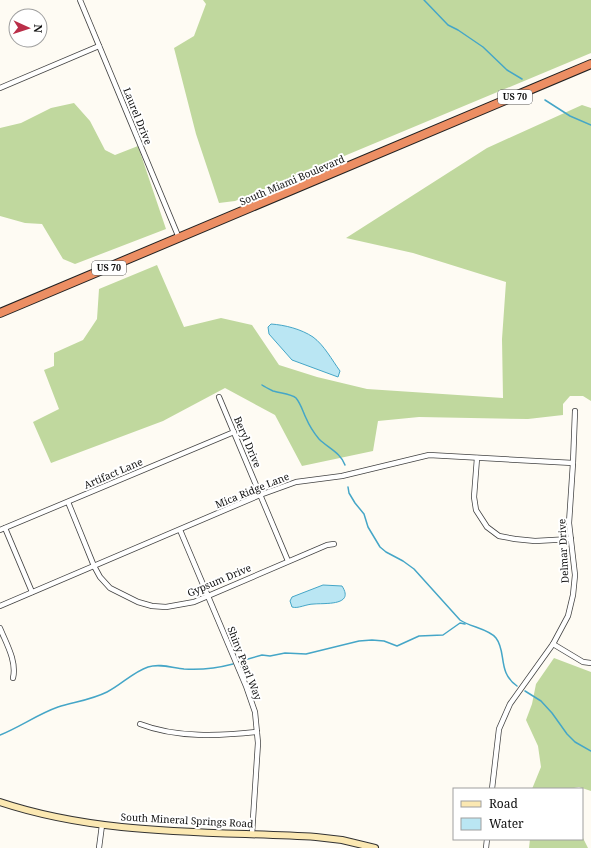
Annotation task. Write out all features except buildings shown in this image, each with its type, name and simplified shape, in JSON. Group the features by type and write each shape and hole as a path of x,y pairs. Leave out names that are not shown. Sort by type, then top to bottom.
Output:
{"highway":[{"name":"South Miami Boulevard","path":"0,313 591,64"}],"street":[{"name":"Laurel Drive","path":"80,0 179,238"},
{"path":"0,88 100,46"},
{"name":"Beryl Drive","path":"219,397 288,561"},
{"name":"Delmar Drive","path":"492,788 499,729 510,704 553,644 568,616 573,595 575,575 569,523 575,411"},
{"name":"Artifact Lane","path":"3,529 234,432"},
{"name":"Mica Ridge Lane","path":"0,606 260,495 296,482 342,476 429,455 573,463"},
{"path":"477,458 474,497 476,510 487,528 499,536 515,539 535,541 571,539"},
{"name":"Gypsum Drive","path":"68,502 94,566 100,577 110,588 138,602 152,606 166,607 194,602 288,561 327,545 334,544"},
{"path":"3,529 32,592"},
{"name":"Shiny Pearl Way","path":"180,530 246,686 255,712 258,743 252,834"},
{"path":"0,628 13,659 15,670 13,678"},
{"path":"553,644 583,662 591,663"},
{"path":"140,724 163,731 189,734 219,735 257,732"},
{"name":"South Mineral Springs Road","path":"0,802 62,818 102,825 150,829 330,838 375,848"},
{"path":"99,848 102,825"}],"green space":[{"path":"203,0 591,0 591,53 258,192 235,201 219,203 196,134 174,48 194,36 206,4"},
{"path":"74,103 90,121 105,150 115,155 138,146 166,229 75,264 63,259 42,224 25,223 0,216 0,128 21,123 51,108"},
{"path":"582,105 591,108 591,401 583,396 570,396 563,404 563,415 528,419 419,417 378,421 373,451 302,466 275,415 225,388 163,421 51,463 33,422 59,409 44,370 54,366 54,353 83,340 97,319 99,289 157,265 184,327 221,318 252,325 279,365 317,377 367,389 503,398 502,339 506,282 413,253 346,238 487,148"},
{"path":"554,658 591,672 591,791 579,787 532,788 541,767 538,746 526,720 532,704 536,684"},
{"path":"583,838 588,848 529,848 530,840 583,840"}],"water":[{"path":"271,324 293,328 317,340 340,371 338,377 292,360 269,334 268,327"},
{"path":"323,585 342,586 345,592 345,597 337,602 292,607 290,601 292,597"}],"waterway":[{"path":"424,0 448,25 483,47 507,70 522,79"},
{"path":"545,100 570,116 591,125"},
{"path":"262,385 273,391 296,398 315,434 341,457 345,465"},
{"path":"348,487 349,493 364,514 368,527 380,547 414,569 460,620 489,632 496,638 501,649 504,668 507,675 517,686"},
{"path":"241,661 262,655 270,656 285,653 306,654 359,641 384,641 397,646 419,636 443,635 460,623 465,624"},
{"path":"0,735 58,707 95,697 107,692 137,672 148,667 162,666 196,669 215,668 233,664"},
{"path":"525,691 541,701 575,742 591,751"}]}
